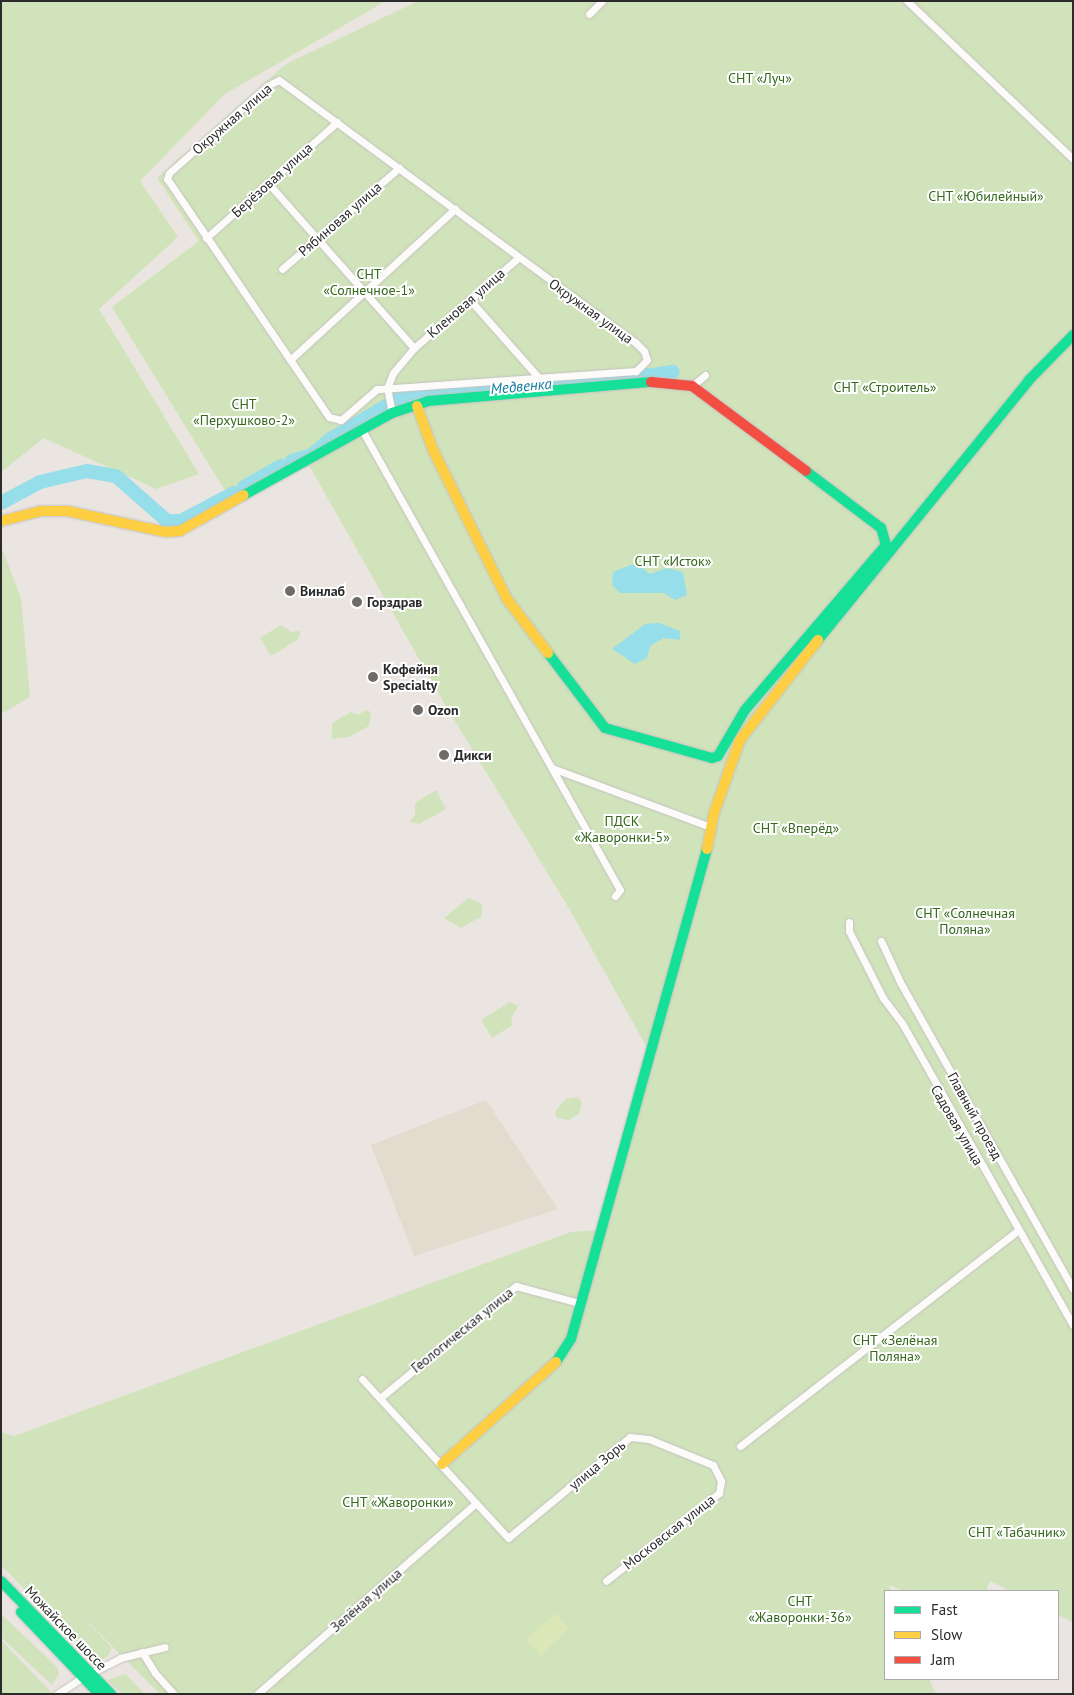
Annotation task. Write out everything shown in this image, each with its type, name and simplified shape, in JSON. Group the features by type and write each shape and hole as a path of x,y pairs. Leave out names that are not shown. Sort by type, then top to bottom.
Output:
{"street":[{"path":"589,14 602,1"},
{"path":"907,1 1073,159"},
{"name":"Окружная улица","path":"279,80 337,122 518,258 635,342 644,351 647,360 636,371 377,388 341,420 334,420 206,238 170,184 169,173 267,86 279,80"},
{"name":"Берёзовая улица","path":"206,238 337,122"},
{"name":"Рябиновая улица","path":"282,269 399,168"},
{"path":"268,183 414,348"},
{"path":"290,360 366,293 455,209"},
{"name":"Кленовая улица","path":"387,388 393,373 414,348 518,258"},
{"path":"470,300 539,378"},
{"path":"442,1464 554,1366 571,1339 579,1303 624,1157 669,977 705,860 711,827 726,770 747,727 1029,380 1073,335"},
{"path":"692,386 706,375"},
{"path":"1,521 41,510 67,510 165,532 180,531 392,412 417,406 428,401 650,382 692,386 870,519 880,528 886,545 745,710 725,750 712,758 605,728 598,722 508,599 433,450 417,406"},
{"path":"387,388 392,412"},
{"path":"362,430 620,890 615,896"},
{"path":"552,768 711,827"},
{"name":"Садовая улица","path":"849,922 849,931 883,998 902,1024 1073,1326"},
{"name":"Главный проезд","path":"881,942 900,982 1073,1289"},
{"path":"740,1446 1018,1230"},
{"name":"Геологическая улица","path":"380,1398 516,1286 579,1303"},
{"path":"362,1379 442,1464 474,1505"},
{"name":"улица Зорь","path":"474,1505 508,1538 630,1437 649,1439 699,1458"},
{"name":"Московская улица","path":"606,1581 719,1493 721,1481 713,1465 699,1458"},
{"name":"Зелёная улица","path":"257,1694 474,1505"},
{"name":"Можайское шоссе","path":"1,1581 87,1675 99,1694"},
{"name":"Можайское шоссе","path":"1,1592 87,1675 111,1694"},
{"path":"57,1694 87,1675 120,1658 165,1646"},
{"path":"142,1652 155,1673 174,1694"}],"shaded area":[{"path":"486,1100 558,1209 414,1256 371,1145"}],"green space":[{"path":"1,1 386,1 225,94 140,181 178,237 99,309 199,474 156,489 44,438 1,472"},
{"path":"418,1 1073,1 1073,1622 1059,1615 1059,1590 1009,1590 990,1581 986,1590 902,1590 889,1585 891,1590 884,1590 884,1680 929,1680 936,1694 160,1694 66,1600 112,1648 108,1656 97,1663 1,1565 1,1432 14,1436 571,1232 599,1230 650,1053 570,910 444,703 302,453 227,494 112,307 199,241 157,178 286,64"},
{"path":"1,546 21,598 30,697 1,714"},
{"path":"281,625 291,632 300,631 300,635 297,640 271,656 260,638"},
{"path":"366,710 371,712 369,726 349,737 332,739 332,723 351,712 358,715"},
{"path":"436,790 446,809 419,824 410,822 415,814 415,803"},
{"path":"469,898 482,904 482,916 461,928 444,918"},
{"path":"510,1002 518,1006 511,1018 513,1025 492,1038 481,1020"},
{"path":"578,1097 582,1103 579,1114 569,1120 557,1118 555,1113 566,1099"},
{"path":"555,1613 569,1628 541,1655 526,1640"},
{"path":"1,1614 57,1667 59,1674 52,1685 1,1637"},
{"path":"1,1640 53,1694 1,1694"},
{"path":"126,1674 145,1694 122,1694 108,1680"}],"water":[{"path":"636,563 650,574 667,568 683,572 687,595 675,600 664,593 620,593 612,585 613,572"},
{"path":"659,623 680,631 680,640 664,638 650,646 647,658 635,664 612,649 645,624"}],"waterway":[{"name":"Медвенка","path":"653,375 673,372"},
{"name":"Медвенка","path":"396,400 426,394 647,375"},
{"name":"Медвенка","path":"292,461 312,455 329,440 386,406"},
{"name":"Медвенка","path":"244,487 281,466"},
{"name":"Медвенка","path":"1,503 40,482 87,471 116,476 167,521 181,521 234,493"}],"traffic: fast":[{"path":"818,640 1029,380 1073,335"},
{"path":"244,495 392,413 428,401 651,382"},
{"path":"548,653 605,728 712,758 718,756 745,710 886,545 881,528 806,471"},
{"path":"556,1362 571,1339 707,849"},
{"path":"1,1581 111,1694"},
{"path":"21,1612 99,1694"}],"traffic: slow":[{"path":"417,406 433,450 507,599 548,653"},
{"path":"1,521 41,511 67,511 165,532 180,531 244,495"},
{"path":"707,849 714,813 740,740 818,640"},
{"path":"442,1464 556,1362"}],"traffic: jam":[{"path":"651,382 692,386 806,471"}],"place":[{"name":"Винлаб","path":"290,591"},
{"name":"Горздрав","path":"357,602"},
{"name":"Кофейня Specialty","path":"373,677"},
{"name":"Ozon","path":"418,710"},
{"name":"Дикси","path":"444,755"}],"park label":[{"name":"СНТ «Луч»","path":"760,78"},
{"name":"СНТ «Юбилейный»","path":"986,196"},
{"name":"СНТ «Солнечное-1»","path":"369,282"},
{"name":"СНТ «Строитель»","path":"885,387"},
{"name":"СНТ «Перхушково-2»","path":"244,412"},
{"name":"СНТ «Исток»","path":"673,561"},
{"name":"СНТ «Вперёд»","path":"796,828"},
{"name":"ПДСК «Жаворонки-5»","path":"622,830"},
{"name":"СНТ «Солнечная Поляна»","path":"965,922"},
{"name":"СНТ «Зелёная Поляна»","path":"895,1348"},
{"name":"СНТ «Жаворонки»","path":"398,1502"},
{"name":"СНТ «Табачник»","path":"1017,1532"},
{"name":"СНТ «Жаворонки-36»","path":"800,1609"}]}
